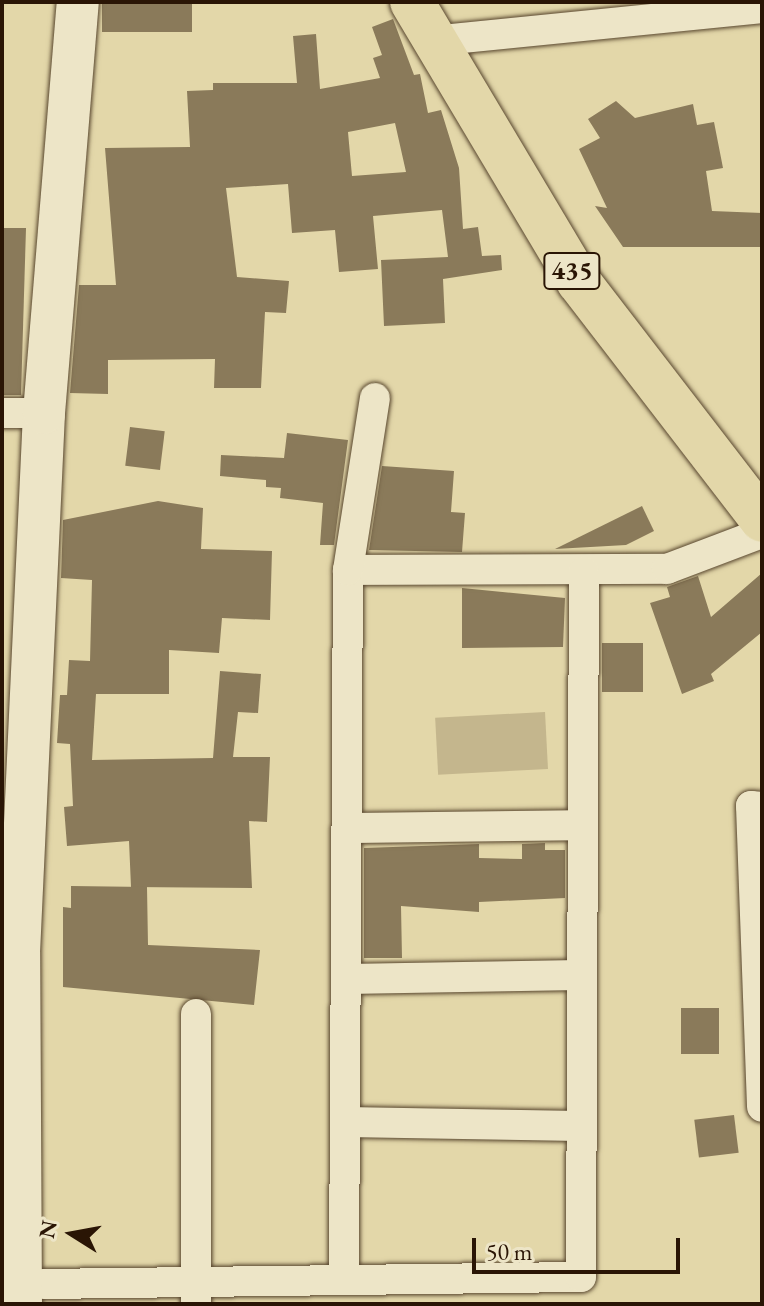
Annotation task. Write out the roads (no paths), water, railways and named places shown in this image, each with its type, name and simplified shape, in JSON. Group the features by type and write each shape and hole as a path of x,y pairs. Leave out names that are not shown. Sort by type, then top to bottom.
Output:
{"main road":[{"name":"435","path":"412,2 432,41 579,282 762,520"}],"street":[{"path":"78,2 44,413 11,953 32,1294 196,1291 344,1277 581,1277 579,975 584,572"},
{"path":"432,41 762,8"},
{"path":"344,1277 348,570 375,398"},
{"path":"2,413 44,413"},
{"path":"348,570 584,572 667,569 762,533"},
{"path":"762,807 751,806 762,1107"},
{"path":"348,828 580,825"},
{"path":"347,979 579,975"},
{"path":"196,1014 196,1291"},
{"path":"346,1122 579,1126"}]}
